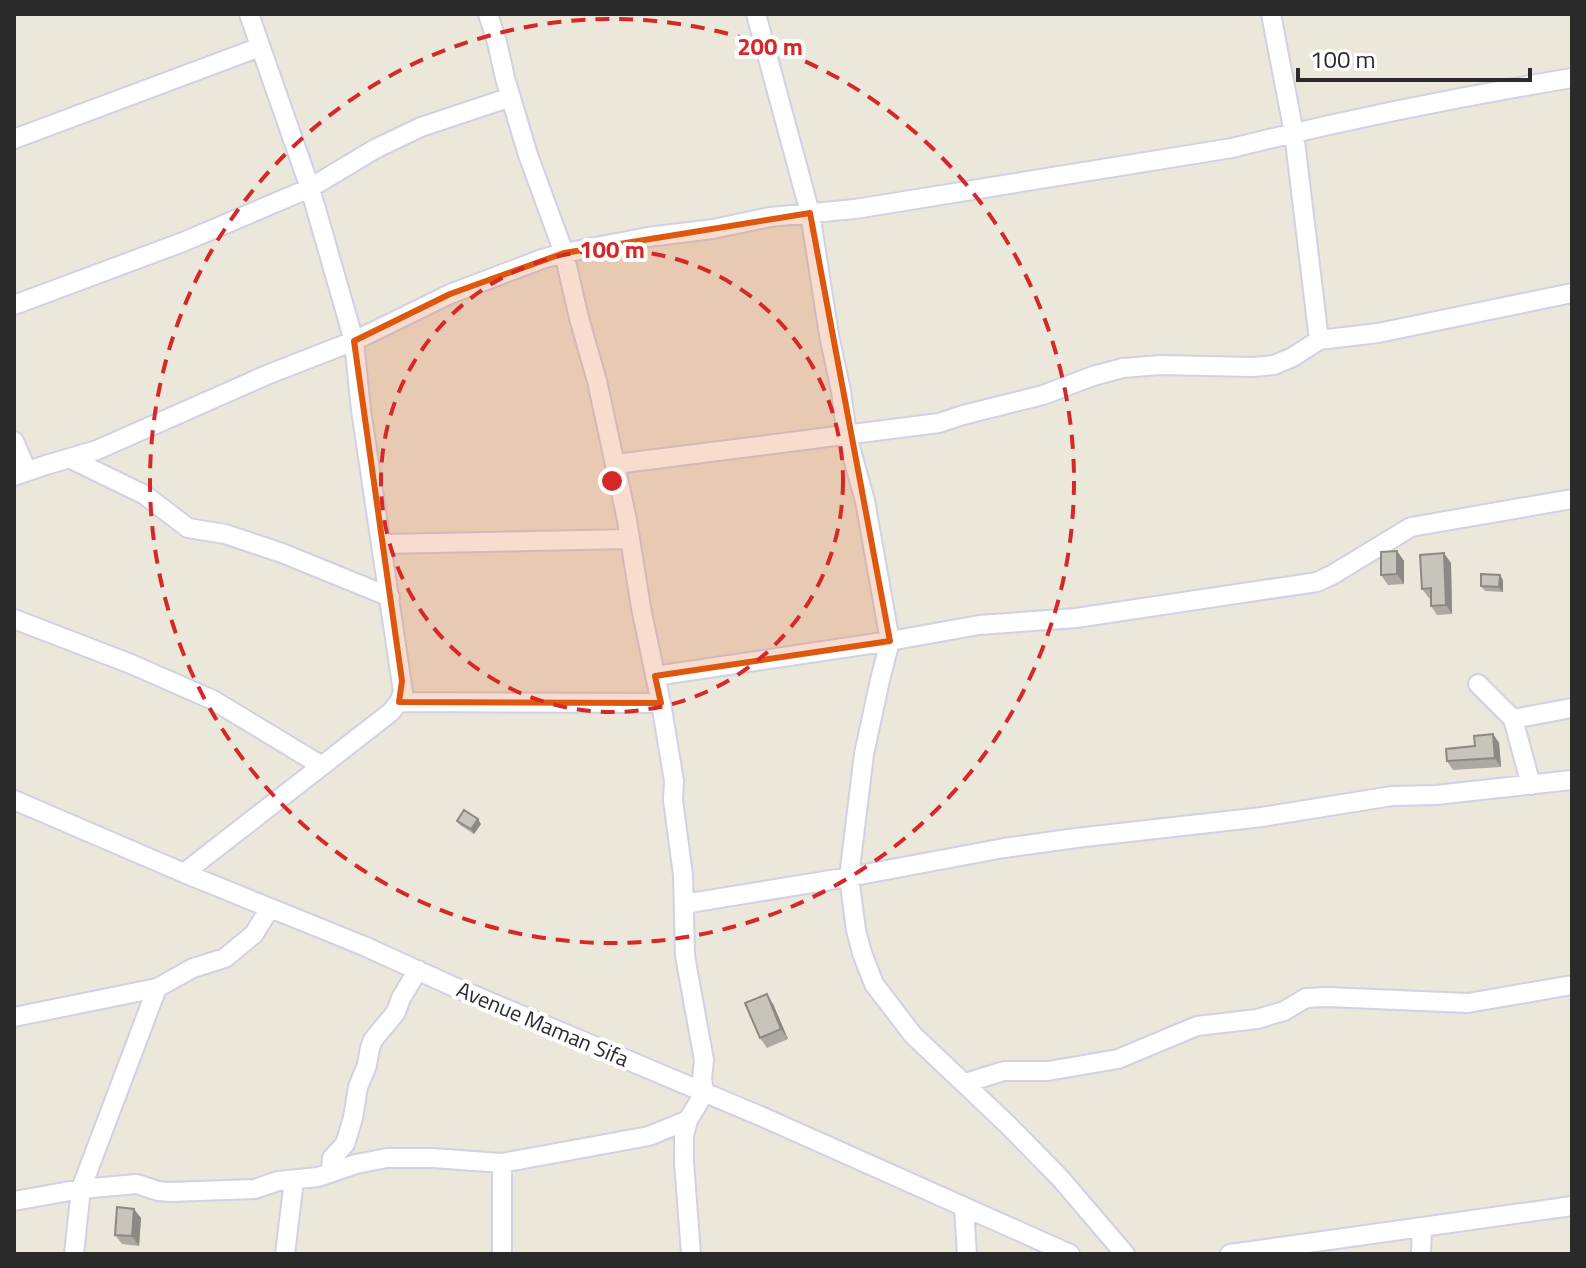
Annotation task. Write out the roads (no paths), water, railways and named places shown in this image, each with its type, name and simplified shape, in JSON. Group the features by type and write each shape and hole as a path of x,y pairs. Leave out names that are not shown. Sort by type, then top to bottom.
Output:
{"street":[{"path":"488,14 528,155 564,253 597,381 616,464 674,781 673,800 683,875 685,956 704,1060 700,1080 705,1092 688,1120 684,1135 691,1254"},
{"path":"756,14 810,213 847,436 865,501 890,641 864,754 849,877 862,953 874,984 913,1035 1060,1178 1125,1254"},
{"path":"1271,14 1294,133 1319,340"},
{"path":"184,873 391,712 403,692 361,410 354,341 310,188 260,47 256,16"},
{"path":"14,139 260,47"},
{"path":"14,441 21,474 71,459 354,341 450,294 564,253 770,217 882,204 1205,153 1572,78"},
{"path":"14,305 134,262 310,188 375,149 421,127 511,97"},
{"path":"616,464 939,423 1043,395 1123,368 1274,365 1319,340 1378,333 1572,293"},
{"path":"71,459 145,495 188,528 225,534 282,553 390,597"},
{"path":"655,676 979,625 1076,618 1317,582 1411,527 1572,499"},
{"path":"383,544 630,539"},
{"path":"14,619 131,664 213,700 322,766"},
{"path":"1478,684 1513,719 1531,785"},
{"path":"399,702 661,703"},
{"path":"1513,719 1572,708"},
{"path":"684,904 1004,848 1262,817 1392,796 1436,795 1572,780"},
{"name":"Avenue Maman Sifa","path":"14,800 705,1092 1070,1254"},
{"path":"14,1017 157,988 193,968 225,958 254,934 270,908"},
{"path":"331,1172 332,1158 345,1144 373,1040 396,1012 418,970"},
{"path":"965,1083 1004,1071 1048,1071 1118,1059 1197,1026 1257,1019 1284,1011 1306,998 1468,1003 1572,985"},
{"path":"74,1254 81,1189 157,988"},
{"path":"14,1201 81,1189 137,1184 170,1192 255,1189 278,1181 307,1179 387,1158 502,1163 649,1136 688,1120"},
{"path":"502,1163 502,1254"},
{"path":"285,1254 294,1180"},
{"path":"1230,1254 1572,1206"},
{"path":"964,1208 967,1254"},
{"path":"1421,1254 1422,1227"}]}
